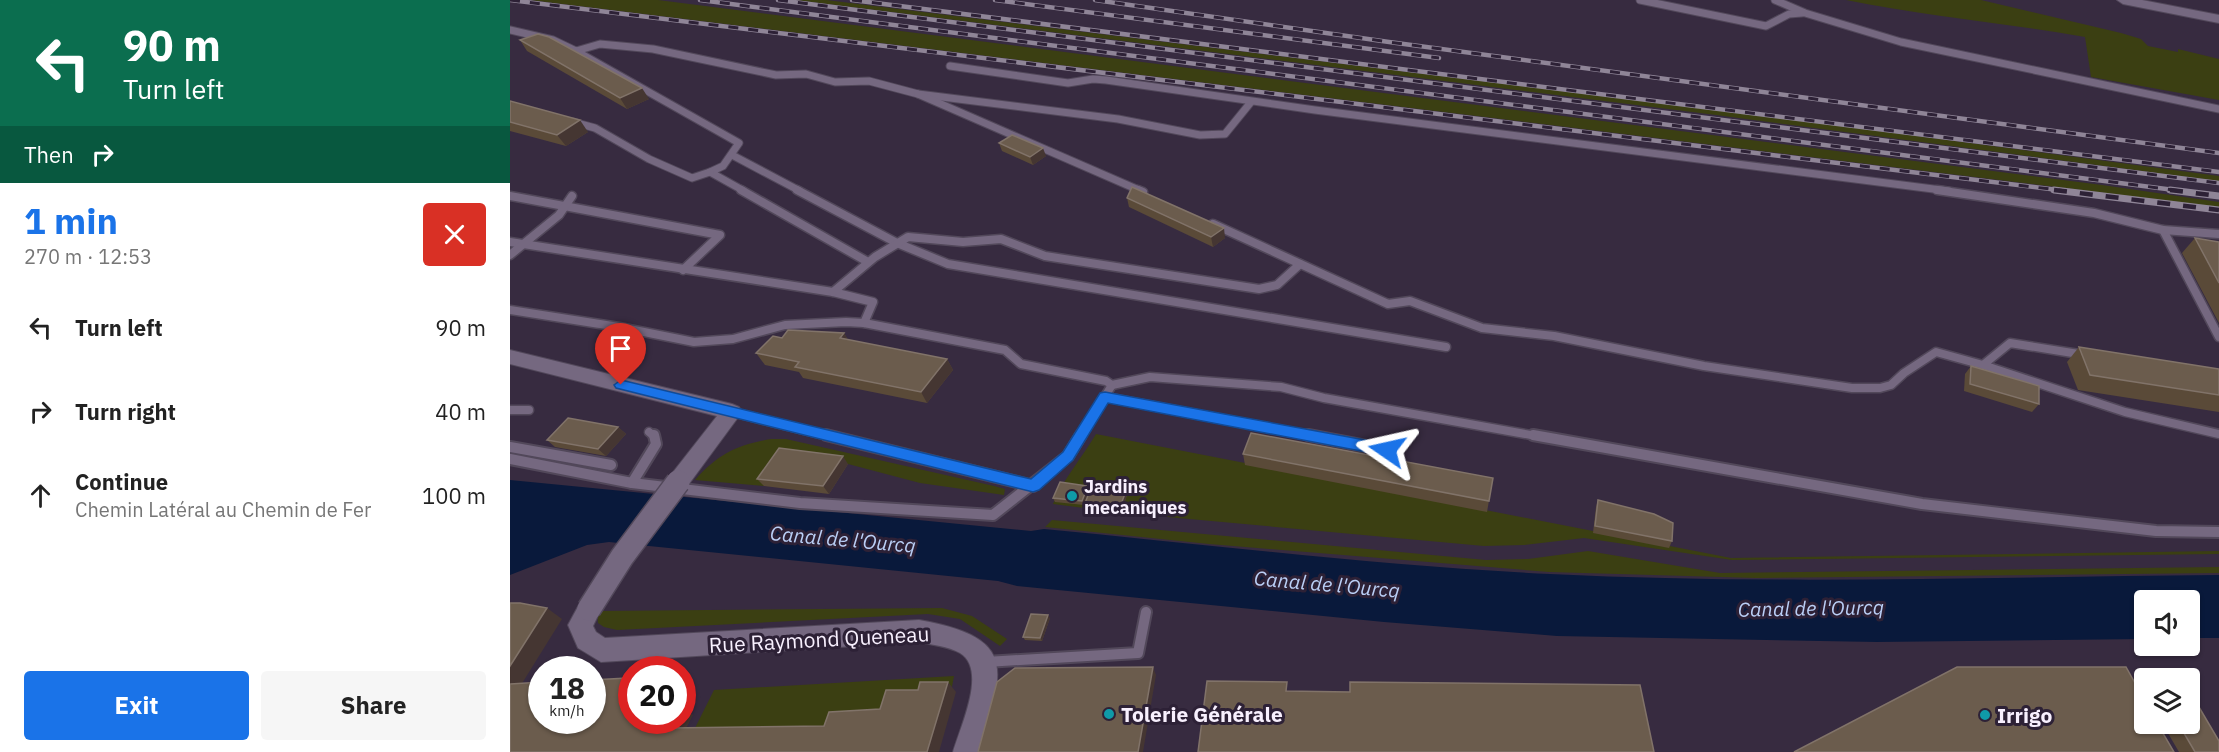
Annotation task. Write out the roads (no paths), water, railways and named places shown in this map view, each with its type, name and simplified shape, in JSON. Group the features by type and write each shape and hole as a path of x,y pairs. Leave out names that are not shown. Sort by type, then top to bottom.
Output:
{"street":[{"path":"2123,0 2219,19"},
{"path":"510,357 732,412"},
{"name":"Rue Raymond Queneau","path":"732,412 622,557 588,609 580,625 587,640 601,650 919,631 947,634 978,652 986,662"},
{"path":"966,752 987,677 986,662"}],"lane":[{"path":"1640,0 1766,26 1789,14 1805,13"},
{"path":"1775,0 1805,13 1911,45 2219,109"},
{"path":"510,30 553,40 576,51 739,143 723,166 692,178 649,159 595,128 563,119"},
{"path":"576,51 600,44 634,46 776,75 806,74 835,82 869,81 918,94 1118,119 1200,135 1225,135 1251,102"},
{"path":"950,66 1068,83 1093,79 1106,80 1251,102 1944,190 2094,213 2163,230 2219,234"},
{"path":"918,94 1152,196"},
{"path":"732,154 897,243 948,264 1446,347"},
{"path":"710,172 868,262"},
{"path":"510,196 720,235 683,270"},
{"path":"510,255 567,206 572,196"},
{"path":"1206,221 1388,304 1410,301 1482,328 1554,336 1704,366 1852,388 1880,388 1891,385 1904,373 1936,352 1983,365 2125,412 2219,434"},
{"path":"2163,230 2219,337"},
{"path":"832,292 868,262 908,237 963,243 1001,239 1045,256 1259,289 1277,285 1300,264"},
{"path":"510,242 832,292 873,302 864,323"},
{"path":"510,310 619,327 694,342 733,339 785,325 864,323 1005,350 1021,364 1106,381 1112,385 1150,377 1281,387 1324,398 1922,504 2144,530 2219,532"},
{"path":"1983,365 2010,343 2091,356"},
{"path":"510,459 632,483 800,503 993,515 1033,486 1068,456 1112,385"},
{"path":"1105,397 1387,450"},
{"path":"510,410 529,410"},
{"path":"732,412 1033,486"},
{"path":"632,483 656,444 655,436 649,432"},
{"path":"510,447 611,465"},
{"path":"986,662 1138,653 1146,612"}],"water":[{"name":"Canal de l'Ourcq","path":"510,480 1031,531 1044,529 1360,560 1550,574 1801,580 2219,575 2219,638 2200,638 2200,590 2134,590 2134,639 1877,642 1557,636 1384,622 1017,586 998,581 609,542 587,545 510,575"}],"railway":[{"path":"510,0 2066,191"},
{"path":"700,0 2182,191"},
{"path":"778,0 2219,183"},
{"path":"852,0 2219,172"},
{"path":"995,0 1439,58"},
{"path":"1095,0 1389,42 2219,153"},
{"path":"2054,190 2219,210"},
{"path":"2170,190 2219,196"}],"place":[{"name":"Jardins mecaniques","path":"1072,496"},
{"name":"Tolerie Générale","path":"1109,714"},
{"name":"Irrigo","path":"1985,715"}]}
